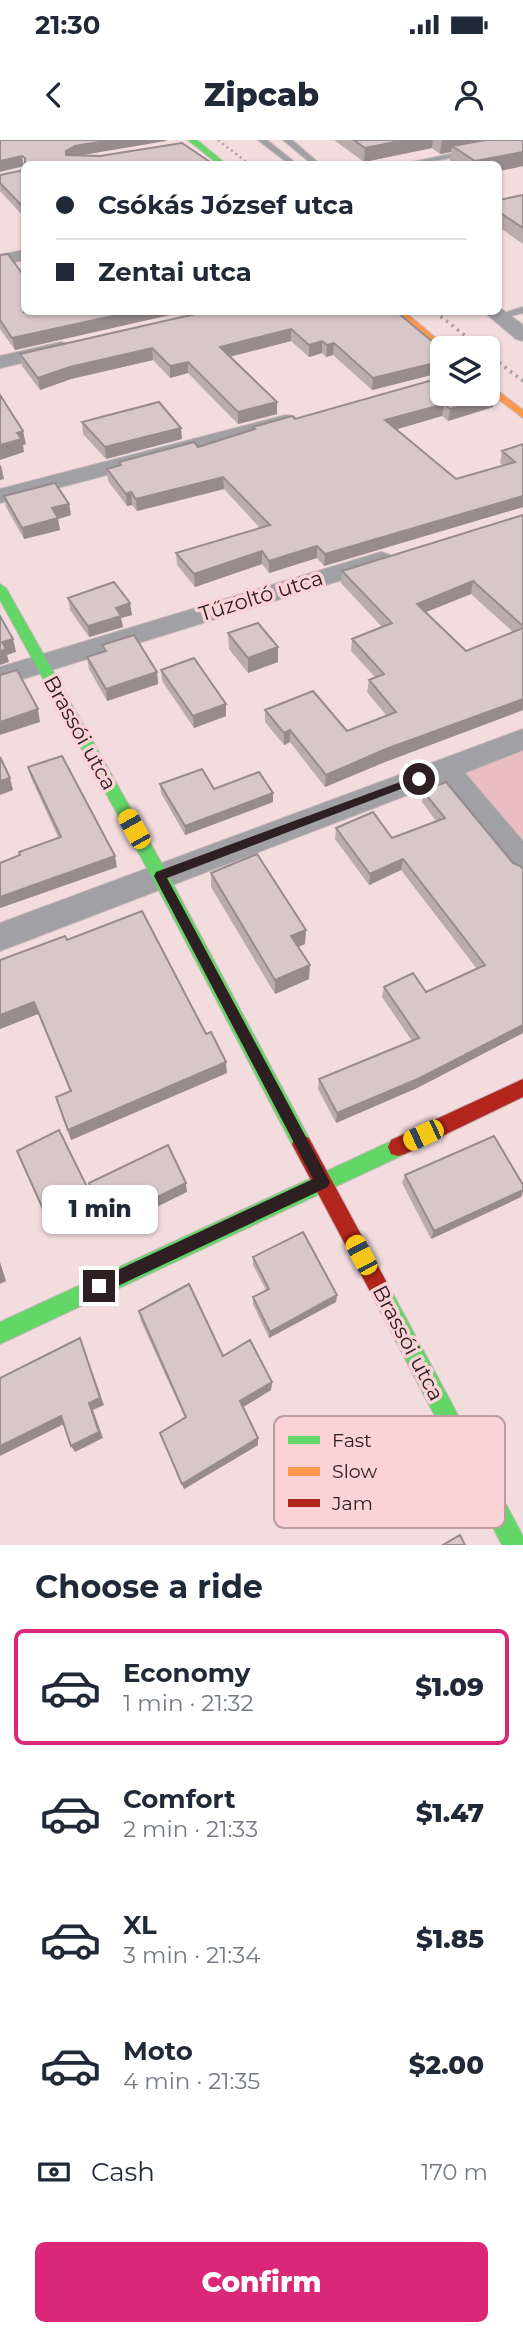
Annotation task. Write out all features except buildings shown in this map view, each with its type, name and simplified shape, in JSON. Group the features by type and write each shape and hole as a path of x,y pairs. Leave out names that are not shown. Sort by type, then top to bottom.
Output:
{"street":[{"path":"191,143 218,161"},
{"path":"0,260 21,256"},
{"path":"404,315 430,337"},
{"path":"498,315 523,335"},
{"path":"0,362 81,343"},
{"path":"500,396 523,415"},
{"path":"0,496 309,415"},
{"name":"Tűzoltó utca","path":"0,677 406,552"},
{"name":"Brassói utca","path":"0,588 160,876 447,1416"},
{"path":"0,937 523,739"},
{"path":"444,769 523,863"},
{"path":"0,1333 523,1088"},
{"name":"Brassói utca","path":"505,1526 515,1545"}],"lane":[{"path":"262,140 289,161"},
{"path":"287,140 312,161"},
{"path":"422,161 484,149"},
{"path":"502,313 523,310"}],"shaded area":[{"path":"523,747 523,847 467,782 467,768"}],"railway":[{"path":"218,140 245,161"},
{"path":"439,315 466,336"},
{"path":"500,363 523,381"}],"traffic: fast":[{"path":"192,140 218,161"},
{"path":"0,588 160,876 302,1144"},
{"path":"0,1333 398,1147"},
{"path":"379,1288 447,1416"},
{"path":"505,1526 515,1545"}],"traffic: slow":[{"path":"404,315 430,337"},
{"path":"500,396 523,415"}],"traffic: jam":[{"path":"398,1147 523,1088"},
{"path":"302,1144 379,1288"}],"route":[{"path":"99,1286 323,1182 160,876 419,779"}]}
